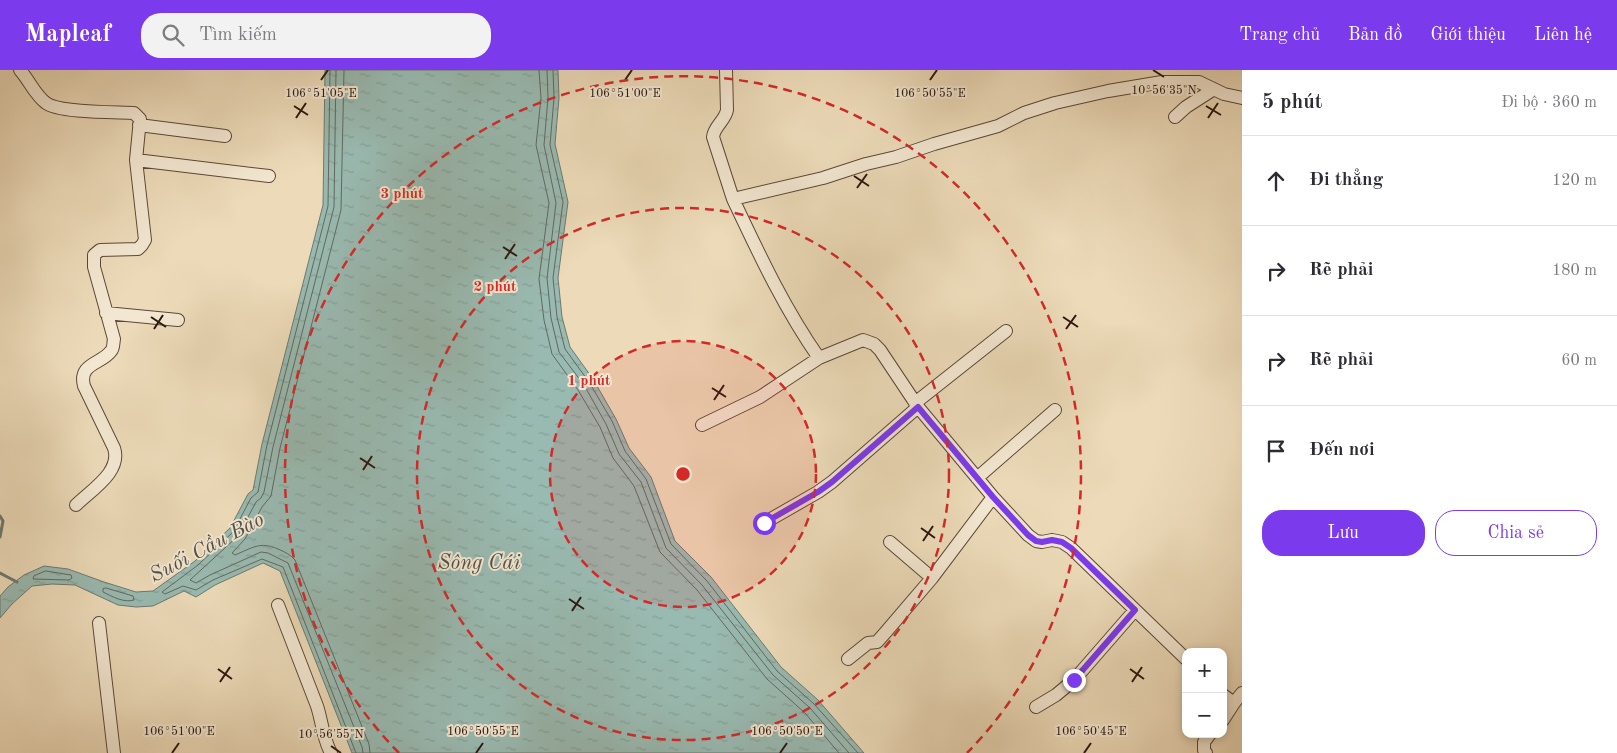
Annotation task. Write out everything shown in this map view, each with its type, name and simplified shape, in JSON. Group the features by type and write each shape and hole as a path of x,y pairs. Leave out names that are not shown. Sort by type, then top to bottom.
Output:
{"street":[{"path":"20,70 40,98 48,105 69,109 134,113 140,119 136,160 144,240 138,249 100,250 94,255 94,267 114,339 113,346 108,354 88,367 83,376 83,380 114,448 116,463 110,473 76,505"},
{"path":"726,70 726,116 713,130 713,137 733,199 770,278 819,358"},
{"path":"733,199 823,178 866,164 896,157 998,126 1024,113 1055,103 1108,91 1162,82 1176,76 1199,82 1224,94 1242,98"},
{"path":"1175,117 1214,88"},
{"path":"139,125 225,136"},
{"path":"136,160 268,176"},
{"path":"106,313 178,320"},
{"path":"764,523 832,482 916,405 1006,331"},
{"path":"702,424 760,396 819,358 863,340 868,341 880,350 916,405 993,497 1028,535 1036,541 1052,540 1062,542 1071,548 1182,655"},
{"path":"977,478 1055,410"},
{"path":"848,659 864,646 877,642 932,578 993,497"},
{"path":"890,542 932,578"},
{"path":"278,605 322,719 326,743 331,753"},
{"path":"1036,707 1056,695 1074,680 1135,610"},
{"path":"99,623 114,753"},
{"path":"1227,714 1238,698"},
{"path":"1206,753 1204,742 1207,738"}],"water":[{"name":"Sông Cái","path":"325,70 558,70 559,98 555,144 568,202 558,278 562,317 570,347 593,379 616,419 629,448 651,477 675,541 711,577 781,667 818,700 864,753 352,753 280,571 263,563 215,585 196,597 184,591 153,606 118,605 75,585 52,584 32,586 0,618 0,596 8,587 24,575 44,566 68,569 136,592 153,591 195,561 230,528 248,494 253,490 262,444 323,205"}],"waterway":[{"path":"0,516 3,521 0,537"},
{"path":"0,573 17,582"}],"route":[{"path":"764,523 832,482 918,407 993,497 1028,535 1036,541 1052,540 1062,542 1071,548 1135,610 1074,680"}],"water label":[{"name":"Suối Cầu Bào","path":"207,548"}]}
